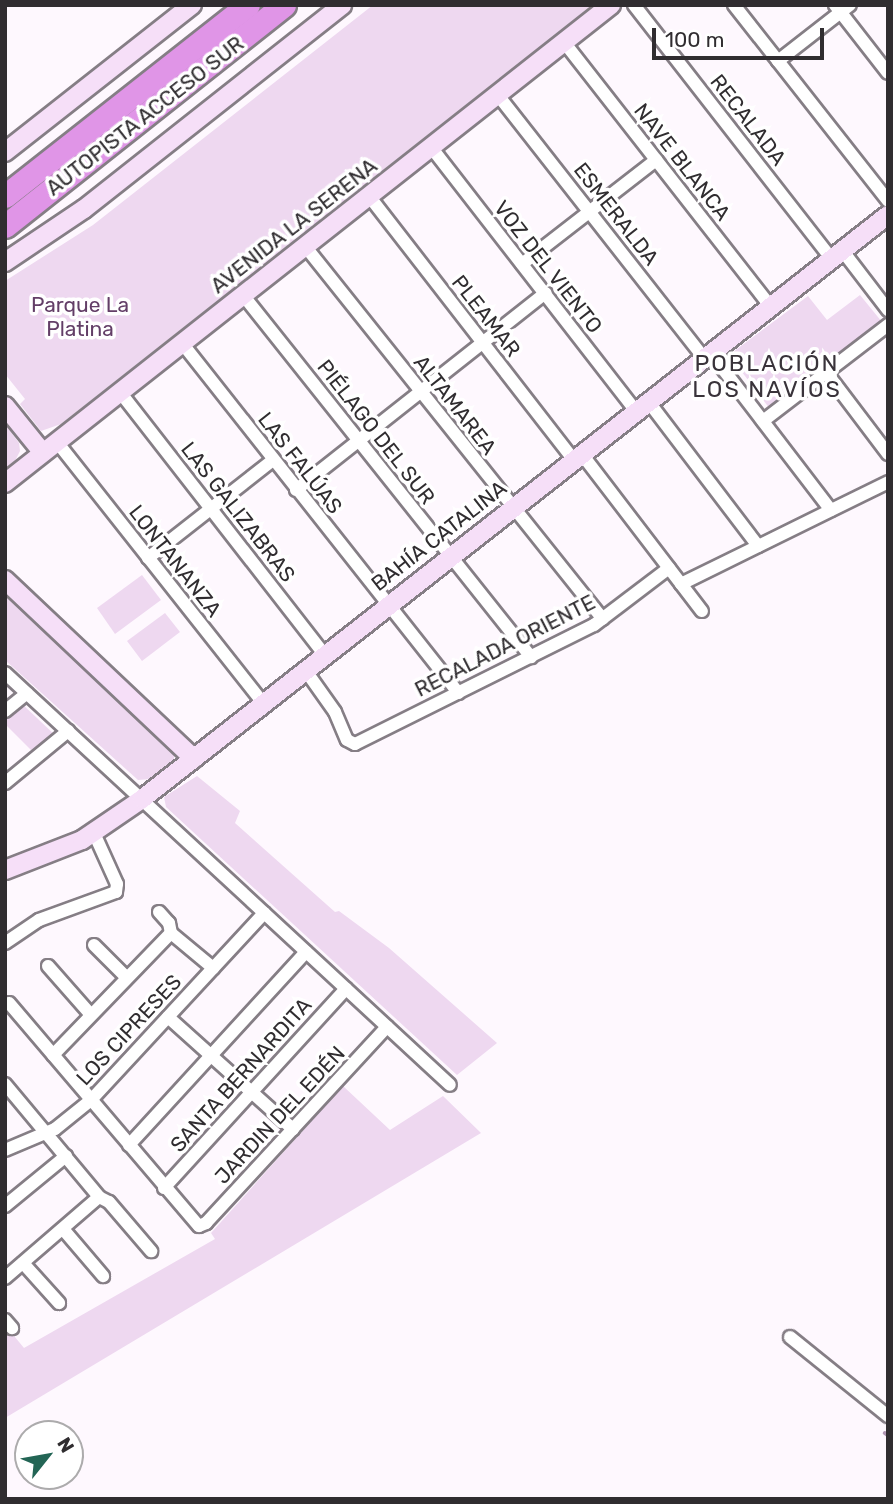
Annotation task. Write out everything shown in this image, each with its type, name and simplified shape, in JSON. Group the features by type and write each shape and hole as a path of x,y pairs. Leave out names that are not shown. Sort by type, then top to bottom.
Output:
{"highway":[{"name":"AUTOPISTA ACCESO SUR","path":"5,196 248,5"},
{"name":"AUTOPISTA ACCESO SUR","path":"5,226 284,5"}],"street":[{"path":"5,152 192,5"},
{"path":"5,262 75,216 342,5"},
{"name":"AVENIDA LA SERENA","path":"5,483 611,5"},
{"name":"RECALADA","path":"634,5 837,254 888,310"},
{"path":"734,5 888,201"},
{"path":"778,61 842,8 888,73"},
{"name":"NAVE BLANCA","path":"564,42 770,306"},
{"name":"ESMERALDA","path":"498,94 589,212 763,421 831,510"},
{"name":"VOZ DEL VIENTO","path":"431,147 545,293 758,546"},
{"path":"522,264 656,160"},
{"name":"PLEAMAR","path":"369,196 482,342 578,456 702,611"},
{"name":"BAHÍA CATALINA","path":"5,870 73,845 142,799 888,215"},
{"name":"ALTAMAREA","path":"305,246 603,620"},
{"path":"296,490 545,293"},
{"name":"PIÉLAGO DEL SUR","path":"243,295 531,657"},
{"path":"763,421 888,325"},
{"name":"LAS FALÚAS","path":"182,343 458,693"},
{"path":"826,372 888,454"},
{"name":"LAS GALIZABRAS","path":"120,392 325,656"},
{"path":"5,406 43,453"},
{"name":"LONTANANZA","path":"57,442 264,704"},
{"path":"148,558 273,460"},
{"path":"681,584 888,482"},
{"name":"RECALADA ORIENTE","path":"306,671 335,712 351,743 603,620 669,568"},
{"path":"5,580 194,759"},
{"path":"5,673 450,1085"},
{"path":"5,711 27,692"},
{"path":"5,783 68,731"},
{"path":"5,943 38,920 95,902 117,890 94,833"},
{"path":"159,912 169,923 170,933 213,968"},
{"name":"LOS CIPRESES","path":"5,1150 47,1133 91,1100 264,913"},
{"path":"53,1055 170,933"},
{"path":"94,945 126,977"},
{"path":"129,1145 306,952"},
{"path":"48,966 91,1015"},
{"name":"SANTA BERNARDITA","path":"164,1188 346,989"},
{"path":"9,1003 164,1188"},
{"path":"168,1017 293,1129"},
{"name":"JARDIN DEL EDÉN","path":"164,1188 199,1226 206,1223 387,1027"},
{"path":"5,1084 99,1197 109,1202 151,1251"},
{"path":"5,1206 66,1156"},
{"path":"5,1278 99,1197"},
{"path":"63,1229 103,1276"},
{"path":"23,1263 59,1303"},
{"path":"790,1337 888,1416"}],"green space":[{"name":"Parque La Platina","path":"373,5 593,5 61,424 41,431 20,404 25,399 5,374 5,281 93,225"},
{"path":"860,295 882,322 770,409 729,355 808,296 827,320"},
{"path":"5,424 19,443 20,451 15,461 5,468"},
{"path":"142,575 161,600 115,634 97,608"},
{"path":"5,596 174,751 174,762 150,779 138,780 5,660"},
{"path":"165,613 180,632 142,661 127,641"},
{"path":"21,703 56,736 35,754 5,724 5,717"},
{"path":"197,776 240,811 235,823 335,912 339,911 389,948 497,1043 457,1075 166,807 164,797"},
{"path":"343,1086 390,1130 443,1096 481,1133 5,1418 5,1325 24,1348 215,1239 211,1233"}],"district":[{"name":"POBLACIÓN LOS NAVÍOS","path":"767,376"}]}
